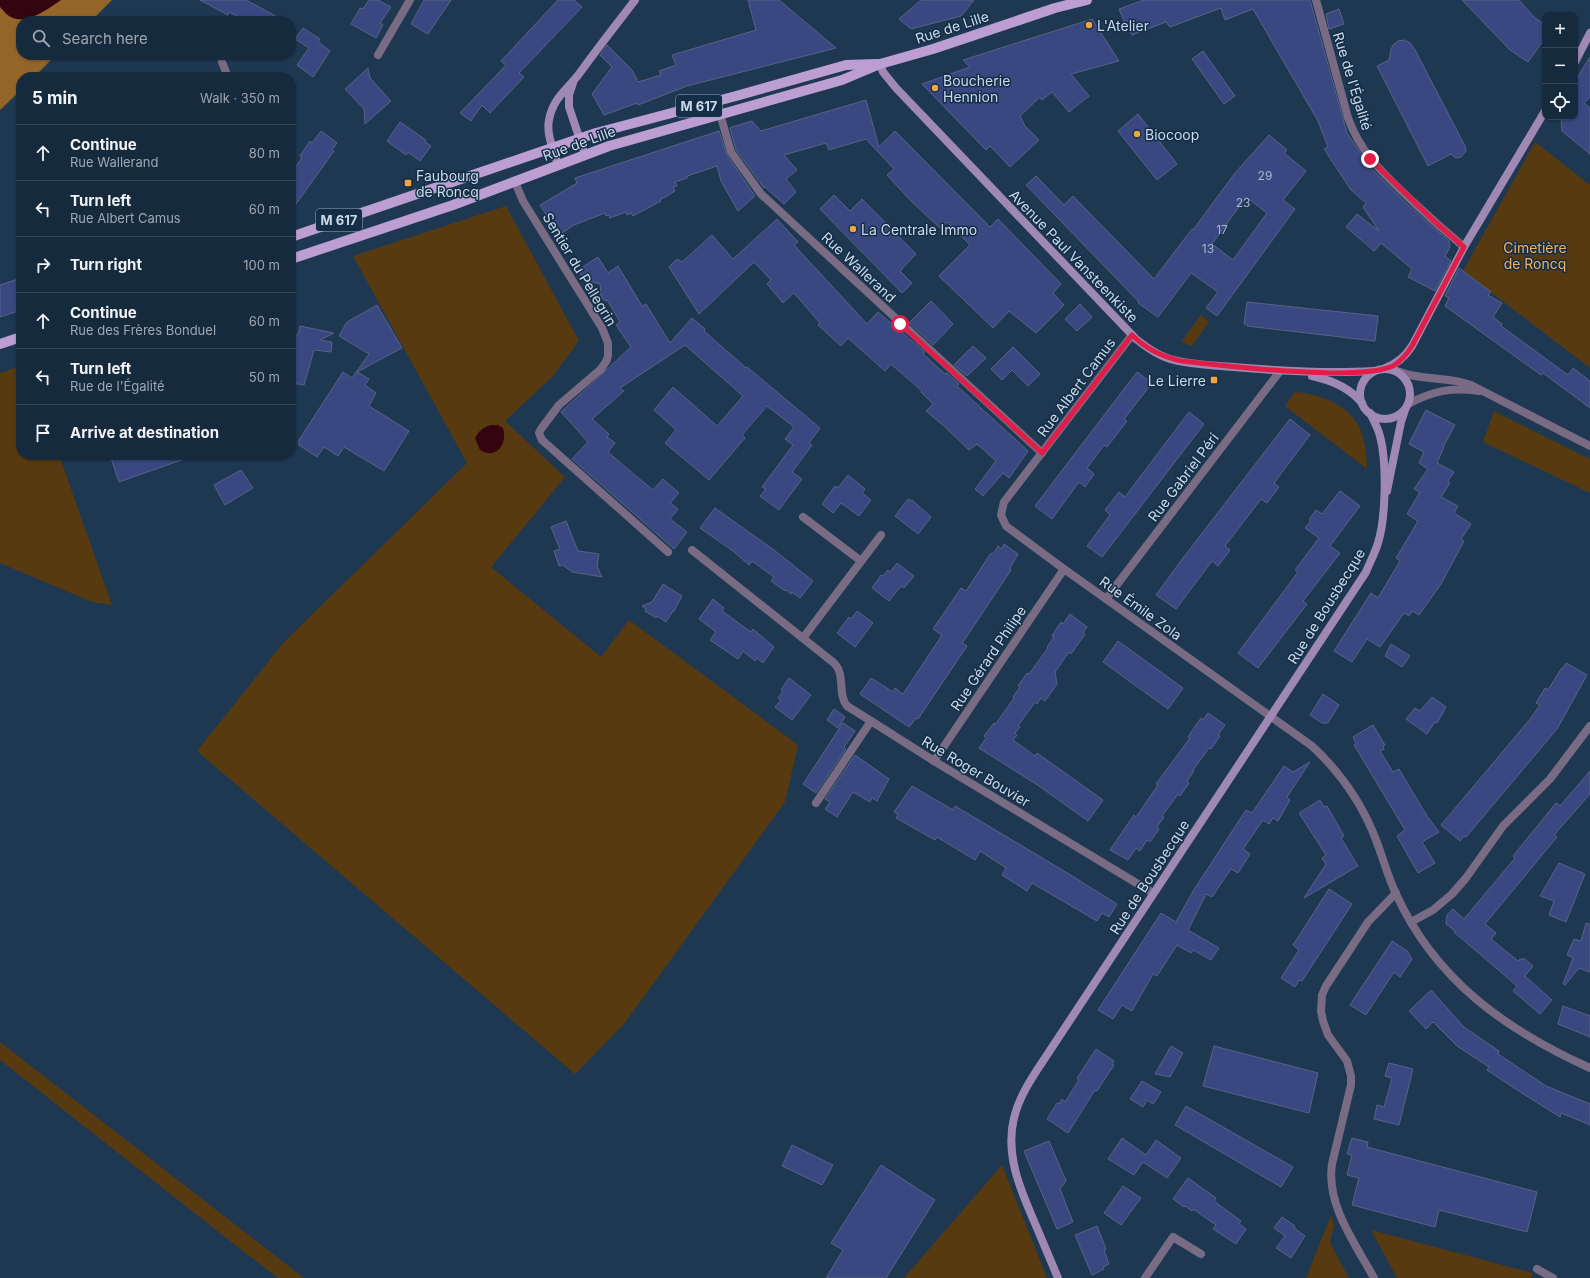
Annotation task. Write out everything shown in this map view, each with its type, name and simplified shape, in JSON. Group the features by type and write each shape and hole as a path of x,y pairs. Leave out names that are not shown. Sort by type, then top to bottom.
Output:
{"main road":[{"name":"Rue de Lille","path":"1055,8 1069,0"},
{"name":"Rue de Lille","path":"296,257 453,205 584,154 842,80 880,64 1055,8 1087,0"},
{"name":"Rue de Lille","path":"296,235 579,138 846,65 880,64"},
{"path":"0,344 16,339"}],"street":[{"path":"378,55 410,0"},
{"path":"558,165 548,131 552,110 558,97 575,78 635,0"},
{"name":"Rue de l'Égalité","path":"1316,0 1348,118 1363,150 1377,167 1464,247"},
{"path":"1578,56 1590,33"},
{"path":"222,62 226,72"},
{"name":"Avenue Paul Vansteenkiste","path":"880,64 887,77 911,104 1132,335 1152,351 1170,359 1280,371 1343,373 1373,371"},
{"path":"575,78 568,99 570,112 584,154"},
{"name":"Rue Wallerand","path":"720,114 731,152 762,194 1042,453"},
{"path":"1485,392 1451,389 1429,394 1408,406 1397,416 1390,419 1381,419 1370,414 1362,404 1360,396 1362,383 1367,376 1373,371 1393,366 1401,360 1412,346 1464,247 1542,116"},
{"name":"Sentier du Pellegrin","path":"514,182 523,200 600,325 608,342 608,355 604,365 559,405 541,429 540,437 668,552"},
{"name":"Rue Albert Camus","path":"1001,515 1004,502 1132,335"},
{"path":"1385,368 1411,376 1444,378 1462,381 1590,446"},
{"name":"Rue Gabriel Péri","path":"1106,599 1280,371"},
{"path":"1397,371 1406,380 1410,387 1411,396 1408,406"},
{"name":"Avenue Paul Vansteenkiste","path":"1299,372 1329,380 1351,391 1362,404"},
{"name":"Rue de Bousbecque","path":"1058,1278 1028,1208 1015,1172 1011,1147 1013,1119 1021,1098 1033,1076 1153,893 1366,572 1378,543 1383,525 1385,503 1401,422 1408,406"},
{"name":"Rue de Bousbecque","path":"1370,414 1376,425 1381,442 1385,503"},
{"name":"Rue Émile Zola","path":"1001,515 1003,522 1008,529 1312,746 1332,765 1350,788 1371,827 1396,893 1411,922 1443,966 1488,1010 1529,1037 1590,1068"},
{"path":"802,517 861,561"},
{"path":"803,638 881,535"},
{"name":"Rue Roger Bouvier","path":"692,550 837,666 840,674 844,703 934,761 1153,893"},
{"name":"Rue Gérard Philipe","path":"934,761 1064,569"},
{"path":"816,803 871,721"},
{"path":"1411,922 1433,910 1452,894 1466,878 1503,826 1550,779 1590,728"},
{"path":"1374,1278 1339,1213 1332,1192 1330,1174 1351,1084 1351,1076 1347,1062 1328,1035 1322,1016 1321,1002 1326,986 1368,922 1396,893"},
{"path":"1145,1278 1173,1237 1201,1254"},
{"path":"1537,1269 1553,1278"}],"green space":[{"name":"Cimetière de Roncq","path":"1535,142 1590,185 1590,368 1463,271"},
{"path":"506,206 579,341 553,376 505,421 565,477 491,567 601,657 629,620 798,745 785,802 624,1024 575,1074 197,751 283,643 467,463 353,256"},
{"path":"1201,315 1209,322 1192,346 1181,342"},
{"path":"16,368 16,460 61,460 112,605 92,602 0,563 0,373"},
{"path":"1299,392 1320,397 1335,403 1352,417 1358,425 1365,445 1367,469 1285,406 1294,393"},
{"path":"1494,411 1590,459 1590,493 1483,442"},
{"path":"0,1042 304,1278 278,1278 239,1248 0,1060"},
{"path":"1002,1165 1047,1278 904,1278"},
{"path":"1331,1215 1334,1225 1330,1243 1349,1278 1306,1278"},
{"path":"1371,1230 1533,1273 1531,1278 1397,1278"}],"shaded area":[{"path":"0,0 112,0 96,16 16,16 16,60 51,60 39,72 16,72 16,95 0,110"},
{"path":"0,0 61,0 34,16 16,16 16,19 8,15 0,7"},
{"path":"491,425 498,425 503,428 504,440 496,452 486,453 480,450 475,438 478,433"}],"building":[{"path":"200,0 246,0 276,16 237,16 229,12 228,15"},
{"path":"369,0 378,0 391,7 380,23 383,25 376,38 351,24 360,8 363,9"},
{"path":"424,0 451,0 428,34 411,24"},
{"path":"558,0 574,0 582,7 519,73 524,77 490,113 482,105 471,121 460,113 506,65 501,61"},
{"path":"748,0 779,0 836,48 687,86 638,105 637,103 604,115 592,94 612,67 600,55 607,45 632,70 638,82 661,75 659,71 676,65 672,55 756,30"},
{"path":"921,0 974,0 961,16 911,29 899,19"},
{"path":"1144,0 1310,0 1347,133 1371,168 1407,204 1449,241 1450,247 1445,256 1451,261 1435,291 1408,277 1412,269 1381,243 1374,251 1346,227 1357,214 1379,231 1363,207 1366,203 1351,190 1324,149 1328,147 1318,121 1253,9 1225,20 1221,8 1170,27 1166,22 1132,35 1126,26 1119,9"},
{"path":"1462,0 1519,0 1534,17 1542,23 1542,42 1528,62 1510,50"},
{"path":"1339,9 1344,24 1329,29 1326,14"},
{"path":"1092,19 1119,61 1071,74 1089,96 1069,112 1052,92 1042,100 1040,97 1020,116 1025,126 1039,140 1010,167 990,146 986,150 922,84 970,67 963,60"},
{"path":"303,28 320,39 318,42 330,51 313,77 297,65 309,48 296,40"},
{"path":"1404,40 1409,42 1414,48 1465,146 1466,151 1461,157 1456,158 1451,154 1428,166 1377,66 1389,60 1391,49 1394,44 1398,41"},
{"path":"1203,51 1235,96 1224,104 1192,59"},
{"path":"1590,57 1590,97 1584,103 1590,108 1590,154 1562,131 1561,120 1578,120 1578,76"},
{"path":"368,68 370,78 391,101 365,124 364,109 345,89"},
{"path":"866,100 879,147 895,131 990,227 998,219 1061,284 1053,293 1064,305 1036,333 1009,311 993,328 939,276 970,245 947,222 940,228 911,201 887,175 894,169 866,139 829,150 826,143 784,155 797,170 786,179 796,192 784,204 765,187 764,188 736,150 730,128 732,127 752,121 761,131"},
{"path":"1138,114 1177,164 1157,180 1118,131"},
{"path":"400,122 426,140 425,142 431,146 420,161 408,152 406,155 387,141"},
{"path":"321,131 337,143 332,150 334,151 296,204 296,167 302,158 300,156 310,141 312,143"},
{"path":"719,131 727,155 755,196 738,211 721,181 717,166 687,176 687,178 675,182 677,186 673,187 675,191 660,200 661,201 633,216 631,213 627,215 626,212 610,218 609,215 606,216 605,213 574,225 559,235 540,205 577,183 575,178"},
{"path":"1269,135 1287,150 1284,153 1306,171 1283,200 1295,209 1217,316 1206,308 1218,292 1191,273 1158,317 1138,303 1139,302 1026,185 1036,176 1064,205 1073,196 1154,279 1192,229 1193,230 1235,173","holes":["1246,197 1267,213 1233,260 1212,244"]},
{"path":"834,195 850,211 862,199 916,254 900,271 912,283 902,293 820,209"},
{"path":"777,219 798,242 794,245 867,324 878,312 925,352 923,354 945,374 947,373 959,384 957,386 1028,451 1009,478 1003,473 983,496 975,489 996,461 977,444 969,450 926,411 933,404 921,392 922,391 891,364 885,371 848,338 841,346 818,325 820,323 794,293 783,303 767,284 771,280 754,262 699,314 669,267 677,259 682,262 712,235 733,259"},
{"path":"598,257 608,273 618,266 642,306 646,304 670,343 692,318 705,329 704,331 746,368 747,367 820,428 809,443 812,445 792,472 802,479 779,510 760,496 766,489 762,487 793,445 785,439 794,427 767,406 742,435 745,438 709,480 665,443 676,430 654,410 673,387 717,426 743,396 685,345 620,388 624,391 592,419 609,434 607,437 615,443 608,452 636,476 653,490 663,479 679,493 670,503 678,509 670,519 687,532 674,549 572,459 588,442 561,412 631,347 616,325 620,322 608,301 604,300 601,296 600,284 585,280 578,270"},
{"path":"1459,268 1491,292 1488,295 1502,303 1493,317 1502,324 1501,326 1568,375 1573,368 1590,381 1590,408 1543,373 1541,375 1445,306 1449,298 1445,296"},
{"path":"16,280 16,312 0,317 0,285"},
{"path":"931,301 953,324 933,345 909,323"},
{"path":"1247,302 1378,316 1375,341 1247,326 1247,324 1244,324"},
{"path":"1080,304 1092,317 1077,331 1065,319"},
{"path":"377,305 402,348 357,372 369,379 365,385 376,393 369,406 409,431 384,471 344,447 338,456 324,447 317,457 299,445 299,440 343,372 352,378 369,354 339,336 347,322"},
{"path":"300,326 334,333 320,340 332,342 331,352 314,350 304,385 296,384 296,335 298,335"},
{"path":"973,346 986,358 967,376 954,365"},
{"path":"1013,347 1040,374 1028,386 1012,370 1002,380 991,369"},
{"path":"1137,372 1152,383 1124,419 1127,421 1107,447 1104,445 1087,468 1094,474 1085,487 1079,482 1052,519 1035,506"},
{"path":"1426,410 1455,425 1443,447 1437,463 1454,472 1448,481 1450,483 1441,497 1458,506 1454,513 1471,524 1461,539 1464,541 1441,584 1419,615 1412,611 1409,616 1404,613 1380,647 1367,639 1352,662 1334,651 1371,593 1378,598 1400,561 1396,558 1418,521 1407,514 1420,492 1414,489 1428,469 1419,463 1424,452 1409,444"},
{"path":"1189,412 1204,424 1102,557 1087,546 1110,515 1105,510 1119,492 1125,497"},
{"path":"1290,419 1310,435 1274,483 1279,487 1267,503 1261,499 1225,546 1230,550 1218,566 1212,561 1176,609 1156,595"},
{"path":"112,460 181,460 119,482"},
{"path":"241,470 253,488 225,505 214,485"},
{"path":"848,475 865,489 862,493 871,500 859,516 841,503 833,513 822,504 835,486 838,488"},
{"path":"1340,491 1360,506 1330,546 1340,553 1303,601 1307,604 1258,668 1238,653 1298,572 1295,570 1319,538 1305,528 1310,522 1310,518 1316,510 1322,514"},
{"path":"908,499 911,501 912,500 931,517 918,534 895,516"},
{"path":"715,508 774,550 813,581 800,598 792,592 791,594 786,590 785,591 771,581 774,577 752,561 749,565 733,551 700,528"},
{"path":"566,521 578,551 599,554 597,566 602,577 572,572 563,565 559,566 554,551 560,549 551,527"},
{"path":"1004,544 1018,554 1010,568 1011,570 962,643 967,646 918,719 916,718 909,727 860,694 871,678 893,692 895,688 903,694 942,635 933,629 961,588 966,591 991,553 993,554 998,546 1002,549"},
{"path":"897,563 914,576 904,588 901,586 889,601 872,588 881,575 883,576 888,570 890,572"},
{"path":"663,584 682,596 666,622 645,611 646,609 642,606 652,602"},
{"path":"713,599 724,608 722,611 751,632 753,629 774,647 763,663 757,658 755,661 743,651 738,659 710,640 716,632 699,619"},
{"path":"857,611 873,623 855,647 837,633 849,617 851,619"},
{"path":"1070,614 1087,627 1083,633 1085,634 1071,654 1069,652 1055,672 1057,684 1045,701 1041,698 1037,704 1035,702 1018,726 1020,727 1015,733 1017,735 1013,740 1035,756 1037,753 1103,800 1088,821 1039,786 979,748 986,738 984,736 994,723 995,725 1014,698 1013,697 1020,687 1018,686 1048,648 1047,647 1054,637 1052,636 1061,622 1063,624"},
{"path":"1118,641 1183,688 1168,709 1103,662"},
{"path":"1391,644 1410,656 1402,667 1385,656"},
{"path":"1566,663 1587,675 1557,729 1466,837 1464,836 1460,841 1441,825 1531,718 1540,705 1536,703 1545,688 1548,690"},
{"path":"789,678 811,695 792,720 775,707 781,700 778,698 783,691 781,690"},
{"path":"1323,694 1339,705 1328,723 1322,723 1310,715"},
{"path":"1432,697 1446,707 1437,723 1435,722 1427,734 1406,719 1415,708 1420,711"},
{"path":"834,709 845,717 838,728 827,720"},
{"path":"1208,713 1225,725 1218,735 1220,736 1211,749 1209,748 1193,770 1194,771 1187,781 1189,783 1180,796 1178,794 1162,816 1164,817 1157,827 1159,829 1150,842 1147,840 1140,851 1136,848 1128,860 1110,850 1134,815 1136,817 1158,785 1156,784 1190,738 1188,737 1201,718 1203,720"},
{"path":"843,723 855,731 844,747 846,749 816,793 803,784"},
{"path":"1373,725 1385,745 1383,746 1384,749 1380,751 1393,772 1399,769 1427,816 1439,832 1422,842 1435,863 1418,873 1397,836 1405,830 1354,745 1356,744 1353,737"},
{"path":"855,755 889,779 877,801 872,798 870,802 853,792 837,817 825,809 830,802 825,799"},
{"path":"1310,762 1287,797 1290,800 1278,821 1273,818 1269,824 1263,820 1243,849 1250,854 1238,873 1231,869 1212,897 1206,894 1188,930 1219,948 1211,960 1193,950 1191,953 1177,945 1157,976 1153,974 1132,1011 1122,1005 1113,1019 1098,1010 1161,913 1176,922 1193,891 1246,810 1252,813 1284,766 1293,772"},
{"path":"1590,771 1590,794 1554,835 1557,837 1485,924 1496,933 1491,939 1518,961 1520,959 1525,959 1533,966 1525,976 1552,1000 1540,1014 1513,991 1517,986 1446,924 1447,915 1453,909 1464,919 1515,858 1513,856 1556,803 1560,806"},
{"path":"912,786 953,810 955,806 1117,904 1109,917 1102,913 1097,921 1032,883 1027,891 1002,875 1006,868 980,851 975,860 937,837 935,840 896,818 898,814 894,812"},
{"path":"1320,800 1324,807 1327,806 1344,836 1341,838 1358,866 1304,898 1326,864 1322,858 1326,855 1299,813"},
{"path":"1559,863 1585,874 1566,922 1549,915 1554,901 1540,896"},
{"path":"1329,889 1352,904 1302,981 1299,980 1295,987 1281,978 1299,950 1293,945"},
{"path":"1586,923 1590,924 1590,972 1579,968 1565,985 1563,984 1573,958 1567,955 1574,939 1581,941"},
{"path":"1392,941 1407,951 1412,959 1400,977 1394,972 1366,1015 1350,1005"},
{"path":"1431,990 1464,1027 1499,1051 1498,1054 1546,1086 1590,1104 1590,1125 1561,1113 1560,1117 1514,1088 1487,1070 1489,1067 1457,1046 1433,1022 1426,1029 1409,1011"},
{"path":"1563,1006 1590,1016 1590,1037 1558,1024"},
{"path":"1171,1046 1183,1053 1170,1077 1155,1074"},
{"path":"1214,1046 1318,1073 1309,1113 1203,1086"},
{"path":"1096,1049 1114,1061 1112,1064 1114,1065 1097,1091 1095,1090 1068,1133 1047,1119 1057,1103 1059,1104 1062,1099 1065,1102 1079,1080 1077,1078"},
{"path":"1389,1063 1413,1069 1399,1125 1374,1119 1377,1105 1384,1107 1388,1093 1392,1078 1385,1076"},
{"path":"1142,1081 1161,1092 1153,1104 1147,1100 1143,1107 1130,1099"},
{"path":"1186,1106 1293,1167 1281,1187 1175,1125"},
{"path":"1122,1138 1146,1155 1156,1140 1181,1158 1167,1178 1143,1162 1134,1175 1108,1159"},
{"path":"1352,1138 1368,1142 1367,1147 1537,1192 1527,1232 1439,1210 1435,1227 1352,1205 1359,1178 1347,1175 1352,1155 1347,1154"},
{"path":"1049,1141 1066,1181 1060,1189 1073,1222 1057,1229 1024,1151"},
{"path":"792,1145 833,1165 822,1185 782,1166"},
{"path":"881,1165 935,1200 886,1278 826,1278 843,1250 831,1243"},
{"path":"1188,1178 1216,1198 1214,1201 1241,1221 1239,1224 1246,1229 1236,1244 1213,1229 1216,1225 1193,1209 1192,1211 1185,1206 1184,1207 1173,1199"},
{"path":"1123,1186 1141,1198 1121,1225 1104,1213"},
{"path":"1282,1217 1295,1226 1294,1228 1305,1236 1291,1258 1276,1248 1285,1236 1274,1228"},
{"path":"1097,1226 1106,1249 1104,1250 1109,1264 1103,1267 1104,1269 1092,1275 1075,1235"}],"place":[{"name":"L'Atelier","path":"1089,25"},
{"name":"Boucherie Hennion","path":"935,88"},
{"name":"Biocoop","path":"1137,134"},
{"name":"Faubourg de Roncq","path":"408,183"},
{"name":"La Centrale Immo","path":"853,229"},
{"name":"Le Lierre","path":"1214,380"}],"route":[{"path":"900,324 1042,453 1132,335 1152,351 1170,359 1215,365 1299,372 1343,373 1373,371 1393,366 1401,360 1412,346 1464,247 1434,221 1370,159"}]}
